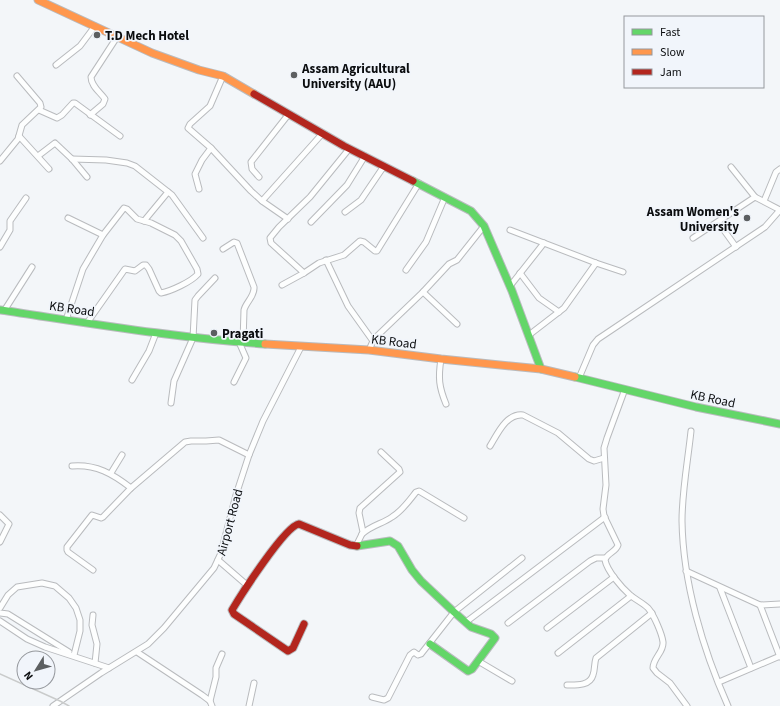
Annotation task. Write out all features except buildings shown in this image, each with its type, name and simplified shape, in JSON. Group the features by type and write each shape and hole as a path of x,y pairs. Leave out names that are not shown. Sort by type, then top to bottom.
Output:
{"main road":[{"path":"38,0 160,56 205,72 223,76 349,149 419,183 471,211 484,226 510,286 541,369"},
{"name":"KB Road","path":"2,310 193,338 301,347 369,350 441,360 541,369 696,407 780,424"},
{"path":"304,624 292,650 288,651 233,612 248,586 282,539 296,525 304,525 344,543 356,546 390,541 396,543 421,581 454,612 475,629 495,636 495,640 471,670 466,670 430,644"}],"street":[{"path":"56,65 80,46 95,26"},
{"path":"90,115 103,104 105,99 90,80 91,77 118,37"},
{"path":"0,161 13,146 19,136 22,125 41,107 40,103 17,76"},
{"path":"223,76 210,106 188,126 190,130 211,148 262,201 288,219"},
{"path":"39,110 57,118 74,103 120,136"},
{"path":"259,177 252,169 251,162 288,114"},
{"path":"262,201 322,134"},
{"path":"19,136 49,169"},
{"path":"38,156 54,143 72,159 87,177"},
{"path":"199,189 195,174 202,160 211,148"},
{"path":"304,273 271,243 270,237 310,197 349,149"},
{"path":"311,222 347,185 365,156"},
{"path":"72,159 106,160 130,164 140,170 176,199 202,238"},
{"path":"345,212 360,200 384,166"},
{"path":"580,378 593,345 598,339 765,227 780,210 755,197 731,167"},
{"path":"764,201 776,172 780,169"},
{"path":"282,285 319,263 344,255 360,241 364,242 375,251 377,250 419,183"},
{"path":"144,221 168,192"},
{"path":"406,270 426,242 445,197"},
{"path":"693,238 755,197"},
{"path":"0,247 10,230 10,221 26,198"},
{"path":"66,320 81,273 103,235 124,208 137,219 151,223 178,237 197,269 198,274 190,281 161,293 159,292 146,265 143,265 135,271 125,269 87,323"},
{"path":"68,218 103,235"},
{"path":"718,222 736,247"},
{"path":"369,350 373,341 449,264 458,259 484,226"},
{"path":"510,230 596,263 624,272"},
{"path":"223,249 234,242 237,243 254,287 254,292 245,306 241,342 246,358 234,382"},
{"path":"510,286 544,243"},
{"path":"326,260 348,306 373,341"},
{"path":"529,335 559,312 569,302 596,263"},
{"path":"2,310 32,267"},
{"path":"520,273 539,298 559,312"},
{"path":"171,403 174,381 193,338 194,303 196,297 215,278"},
{"path":"423,292 457,324"},
{"path":"132,380 151,348 156,333"},
{"name":"Airport Road","path":"53,706 109,668 137,652 151,641 210,574 218,560 236,495 250,455 266,416 301,347"},
{"path":"441,360 439,383 446,404"},
{"path":"508,623 590,561 596,558 605,558 617,548 618,545 602,509 606,485 604,448 625,389"},
{"path":"490,446 512,416 523,415 558,433 589,459 594,461 604,458"},
{"path":"691,431 682,519 686,571 695,610 728,706"},
{"path":"93,570 68,552 66,550 67,547 92,515 102,518 131,488 178,446 188,441 206,442 219,440 250,455"},
{"path":"356,546 363,530 359,513 360,508 400,472 399,469 381,452"},
{"path":"110,473 122,455"},
{"path":"72,466 87,465 110,473 131,488"},
{"path":"362,534 372,526 385,522 397,514 416,492 419,491 464,518"},
{"path":"0,515 7,522 8,526 0,542"},
{"path":"466,622 605,517"},
{"path":"372,697 384,700 388,698 410,654 414,652 418,655 420,654 430,644 454,612 522,558"},
{"path":"605,558 605,563 614,577 631,596 652,613 663,644 662,650 654,663 653,668 670,683 687,706"},
{"path":"218,560 248,586"},
{"path":"686,571 720,588 760,605 780,604"},
{"path":"547,628 614,577"},
{"path":"0,608 8,595 17,587 42,583 55,586 69,598 76,608 80,620 80,631 75,656"},
{"path":"720,588 751,668"},
{"path":"558,653 631,596"},
{"path":"719,682 780,657 760,605"},
{"path":"0,613 8,614 75,656"},
{"path":"567,685 583,684 590,681 593,676 596,658 652,613"},
{"path":"93,615 92,625 97,644 95,663"},
{"path":"0,621 36,643 109,668"},
{"path":"137,652 210,704 216,677 216,668 222,654"},
{"path":"478,661 512,681"},
{"path":"249,706 254,683"}],"railway":[{"path":"0,674 69,706"}],"traffic: fast":[{"path":"413,181 471,211 484,226 512,291 541,369"},
{"path":"0,310 165,334 265,344"},
{"path":"575,377 696,407 780,424"},
{"path":"357,546 390,541 398,546 412,570 421,581 471,627 491,634 495,638 472,669 468,671 430,644"}],"traffic: slow":[{"path":"38,0 152,53 199,70 223,76 254,94"},
{"path":"265,344 369,350 541,369 575,377"}],"traffic: jam":[{"path":"254,94 344,146 413,181"},
{"path":"304,624 293,648 288,651 234,614 232,610 274,548 292,528 299,524 350,545 357,546"}],"place":[{"name":"T.D Mech Hotel","path":"97,35"},
{"name":"Assam Agricultural University (AAU)","path":"294,75"},
{"name":"Assam Women's University","path":"747,218"},
{"name":"Pragati","path":"214,333"}]}
